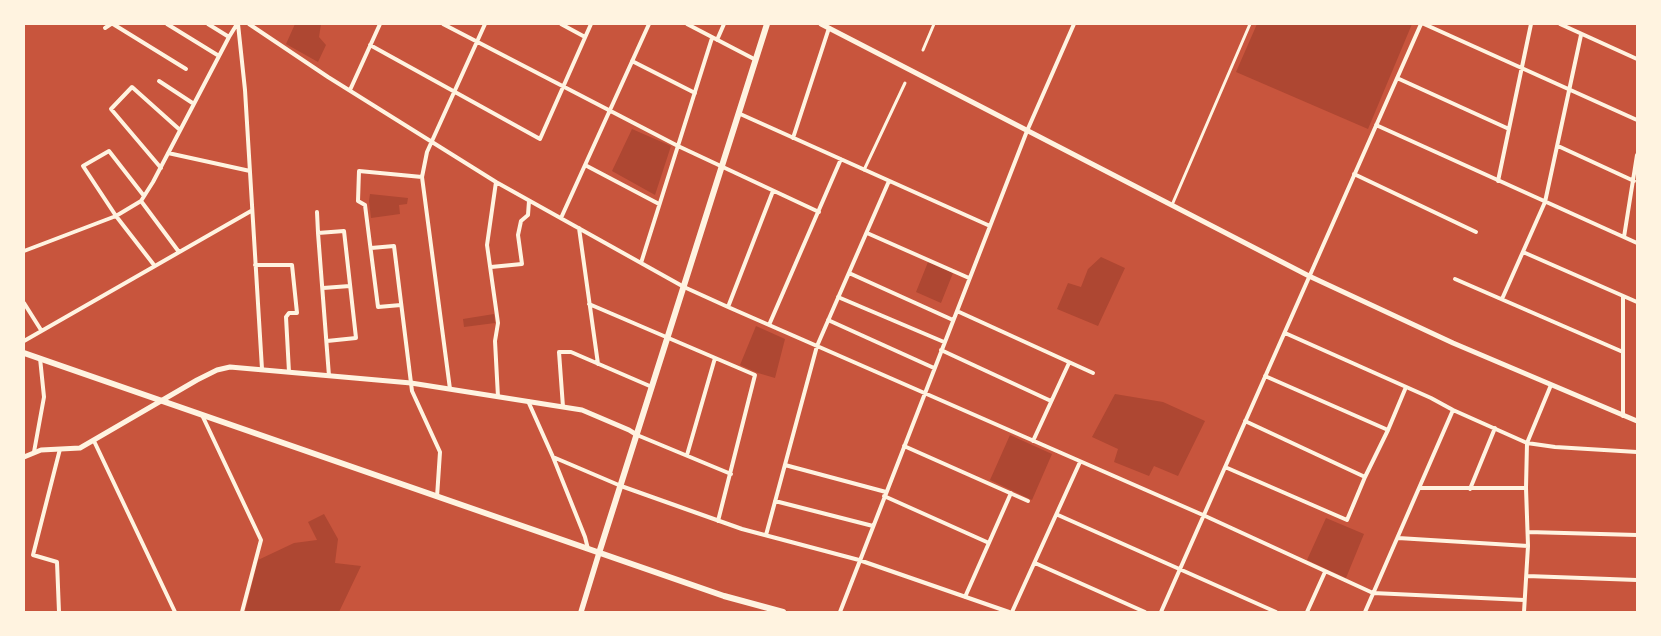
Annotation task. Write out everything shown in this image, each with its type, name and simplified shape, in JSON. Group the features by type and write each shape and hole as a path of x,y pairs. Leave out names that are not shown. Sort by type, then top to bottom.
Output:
{"main road":[{"path":"580,612 767,24"},
{"path":"24,352 724,596 769,611 784,612"}],"street":[{"path":"105,28 112,24 186,69"},
{"path":"167,24 219,56"},
{"path":"208,24 229,37"},
{"path":"24,251 116,216 141,201 161,168 229,37 238,24"},
{"path":"238,24 250,171 262,369"},
{"path":"249,24 496,182 641,263 728,307 1033,442 1204,515 1373,593 1524,600"},
{"path":"350,90 380,24"},
{"path":"442,24 722,168 819,212"},
{"path":"450,389 422,177 431,142 485,24"},
{"path":"561,24 585,37"},
{"path":"370,45 540,139 591,24"},
{"path":"561,218 649,24"},
{"path":"687,24 756,60"},
{"path":"717,40 724,24"},
{"path":"822,24 1309,276 1453,343 1637,421"},
{"path":"923,50 934,24"},
{"path":"840,612 1027,130 1074,24"},
{"path":"1172,206 1250,24"},
{"path":"1161,612 1422,24 1637,120"},
{"path":"1498,181 1531,24"},
{"path":"1560,24 1637,59"},
{"path":"793,138 829,28"},
{"path":"1502,299 1545,202 1581,35"},
{"path":"641,263 712,38"},
{"path":"632,61 695,93"},
{"path":"1397,78 1509,129"},
{"path":"159,81 194,104"},
{"path":"864,170 906,83"},
{"path":"161,168 111,108 132,87 180,130"},
{"path":"738,113 990,226"},
{"path":"1376,124 1637,243"},
{"path":"1558,146 1634,181"},
{"path":"144,196 109,151 83,166 116,216 154,265"},
{"path":"168,153 250,171"},
{"path":"1624,237 1637,155"},
{"path":"769,325 841,160"},
{"path":"585,165 659,204"},
{"path":"401,305 378,307 365,205 358,201 359,171 422,177"},
{"path":"1354,174 1476,232"},
{"path":"766,535 818,346 889,181"},
{"path":"496,182 487,245 498,323 496,341 498,397"},
{"path":"728,307 772,191"},
{"path":"491,267 522,264 518,235 521,221 528,215 529,200"},
{"path":"141,201 180,252"},
{"path":"24,341 154,265 252,211"},
{"path":"317,212 329,376"},
{"path":"579,228 598,364"},
{"path":"318,234 344,231 356,338 327,341"},
{"path":"866,233 970,278"},
{"path":"371,248 394,246 412,391 440,452 437,497"},
{"path":"1523,252 1637,302"},
{"path":"255,265 292,265 297,313 289,314 286,317 289,372"},
{"path":"849,273 953,320"},
{"path":"1455,279 1623,352"},
{"path":"323,288 350,286"},
{"path":"1623,296 1623,416"},
{"path":"838,297 944,342"},
{"path":"24,303 41,330"},
{"path":"589,304 756,375 718,521"},
{"path":"957,311 1093,373"},
{"path":"828,320 934,368"},
{"path":"1285,332 1527,443 1555,447 1637,452"},
{"path":"941,350 1051,401"},
{"path":"563,407 559,352 571,352 652,388"},
{"path":"34,452 44,397 40,358"},
{"path":"687,455 715,358"},
{"path":"1033,442 1069,363"},
{"path":"24,457 34,452 80,448 217,370 230,367 411,383 582,410 730,474"},
{"path":"1265,376 1388,430"},
{"path":"1524,612 1528,546 1527,443 1551,384"},
{"path":"1225,467 1347,520 1406,387"},
{"path":"528,402 553,457 588,549"},
{"path":"1365,612 1453,410"},
{"path":"202,415 261,540 242,612"},
{"path":"1245,421 1365,477"},
{"path":"1470,489 1494,428"},
{"path":"94,441 175,612"},
{"path":"904,446 1028,501"},
{"path":"59,612 57,562 33,555 60,449"},
{"path":"553,457 621,486 718,521 859,560 1011,612 1058,515 1080,462"},
{"path":"785,465 885,494 989,543"},
{"path":"1419,488 1526,488"},
{"path":"965,597 1011,493"},
{"path":"775,501 873,526"},
{"path":"1058,515 1276,612"},
{"path":"1528,532 1637,535"},
{"path":"1398,538 1528,546"},
{"path":"1035,563 1145,612"},
{"path":"1307,612 1325,572"},
{"path":"1527,576 1637,580"}],"shaded area":[{"path":"295,24 321,24 319,37 326,45 318,62 286,44"},
{"path":"1257,24 1412,24 1368,129 1236,72"},
{"path":"632,129 671,146 655,195 612,171"},
{"path":"370,194 408,198 407,204 399,205 400,214 371,218"},
{"path":"1101,257 1125,268 1098,326 1057,309 1068,283 1081,287 1088,269"},
{"path":"928,262 953,273 941,303 916,292"},
{"path":"494,314 495,323 464,327 463,319"},
{"path":"756,326 785,339 775,378 740,365"},
{"path":"1115,394 1163,402 1205,421 1178,476 1154,466 1149,476 1114,462 1118,449 1092,437"},
{"path":"1010,435 1052,454 1032,500 990,480"},
{"path":"324,514 338,539 335,563 361,566 339,612 245,612 258,560 294,543 317,540 308,522"},
{"path":"1326,518 1364,534 1346,578 1307,560"}]}
